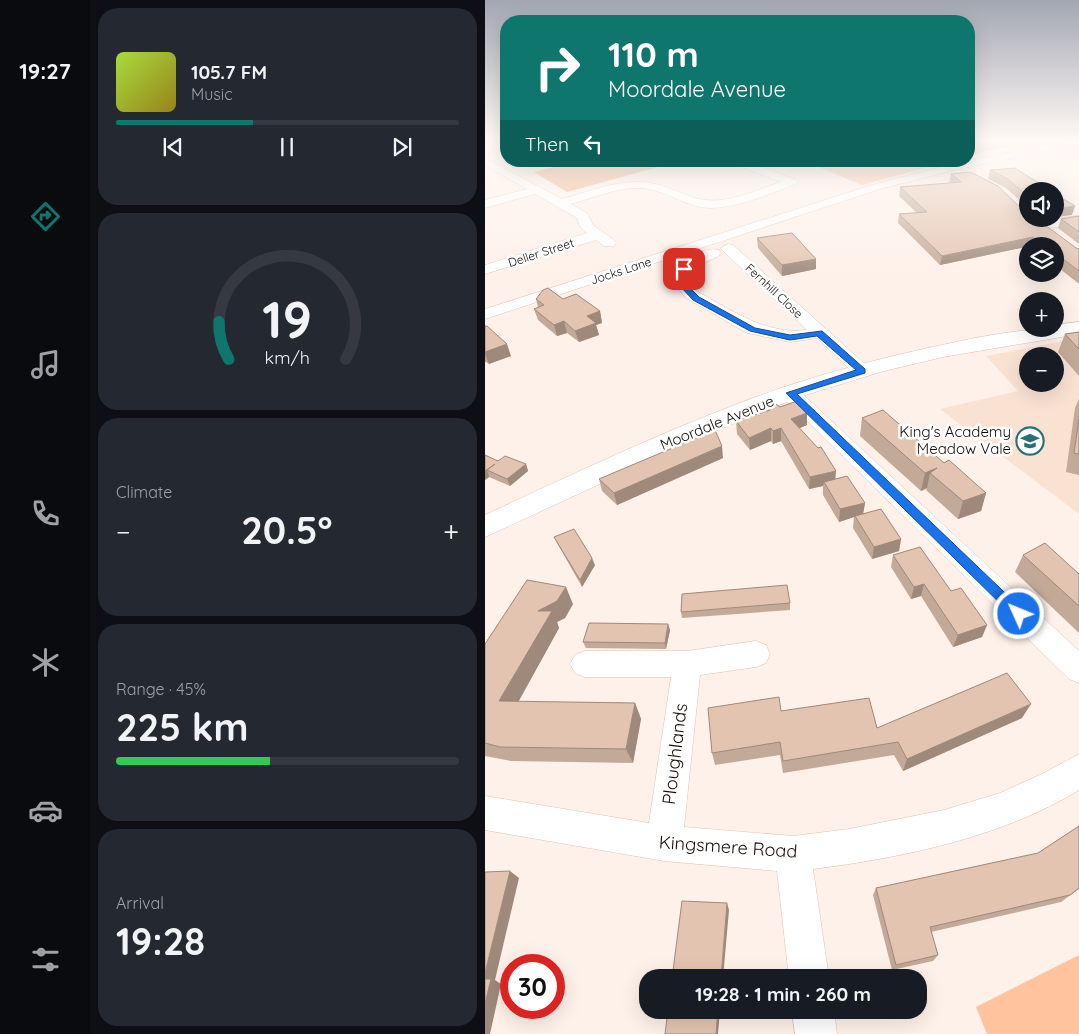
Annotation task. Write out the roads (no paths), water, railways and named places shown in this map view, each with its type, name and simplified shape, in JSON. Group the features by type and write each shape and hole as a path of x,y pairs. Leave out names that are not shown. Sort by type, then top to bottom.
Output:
{"street":[{"path":"561,203 610,189"},
{"path":"660,189 686,200 709,204 730,202 770,189"},
{"name":"Jocks Lane","path":"485,314 869,189"},
{"path":"485,204 537,190 583,216 587,227 609,243"},
{"path":"1064,221 1079,220"},
{"path":"1044,227 1056,236"},
{"name":"Deller Street","path":"485,270 597,235"},
{"name":"Fernhill Close","path":"747,245 728,248 689,264 682,273 682,281 692,295 753,330 790,337 819,333"},
{"name":"Fernhill Close","path":"728,248 862,371"},
{"name":"Moordale Avenue","path":"485,528 568,487 725,417 790,393 916,357 978,344 1079,328"},
{"path":"790,393 1079,670"},
{"path":"585,664 687,664 756,654"},
{"name":"Ploughlands","path":"663,843 687,664"},
{"name":"Kingsmere Road","path":"485,813 663,843 793,854 849,847 944,828 1002,809 1056,785 1079,770"},
{"path":"793,854 808,969"},
{"path":"814,1019 816,1034"}],"place":[{"name":"King's Academy Meadow Vale","path":"1030,441"}]}
